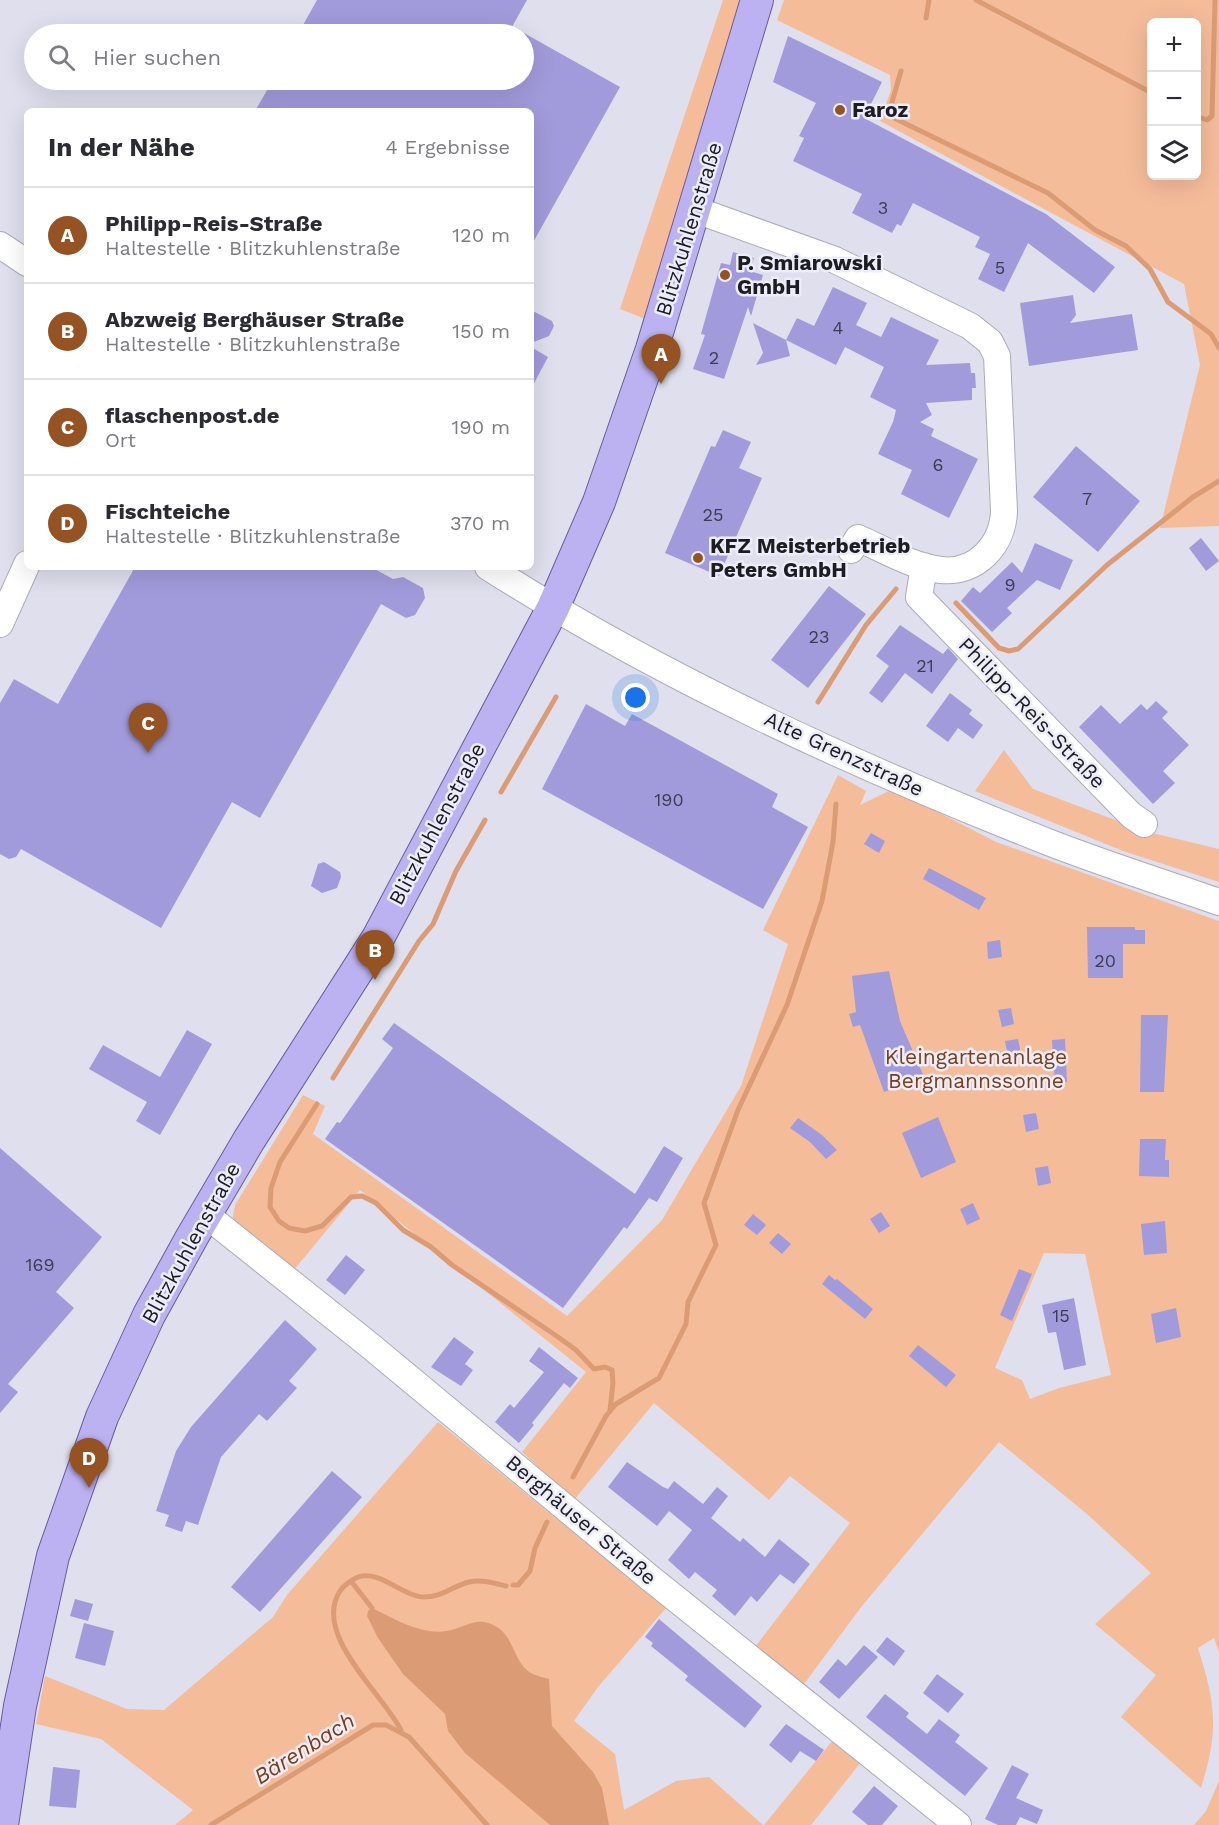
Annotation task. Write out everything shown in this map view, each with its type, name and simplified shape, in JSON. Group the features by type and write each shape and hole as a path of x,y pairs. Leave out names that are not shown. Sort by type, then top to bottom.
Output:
{"main road":[{"name":"Blitzkuhlenstraße","path":"2,1825 20,1707 52,1556 102,1417 149,1315 205,1214 378,938 552,608 599,502 652,349 696,210 757,0"}],"street":[{"path":"696,210 835,260 970,326 990,342 997,356 1004,525 999,539 980,559 942,571 924,566 858,538 851,550"},
{"path":"0,245 24,261"},
{"name":"Philipp-Reis-Straße","path":"924,566 919,597 1131,815 1144,824"},
{"path":"0,624 24,570"},
{"name":"Alte Grenzstraße","path":"493,570 552,608 697,686 879,773 1050,843 1219,902"},
{"name":"Berghäuser Straße","path":"205,1214 368,1344 650,1578 958,1825"}],"green space":[{"path":"723,0 745,0 645,319 620,309"},
{"path":"784,0 1219,0 1219,526 1160,528 1200,365 1184,284 880,121 891,90 890,75 777,20"},
{"path":"1004,750 1033,789 1144,831 1219,849 1219,882 1123,851 975,791"},
{"name":"Kleingartenanlage Bergmannssonne","path":"838,775 866,791 860,805 893,789 996,842 1219,921 1219,1653 1214,1638 1198,1648 1209,1686 1213,1718 1211,1750 1201,1788 1121,1717 1156,1675 1095,1624 1151,1573 1087,1514 999,1442 862,1606 801,1688 752,1651 850,1523 790,1476 769,1500 654,1403 574,1500 522,1452 586,1372 360,1190 293,1271 232,1221 235,1205 303,1095 325,1106 313,1134 567,1316 662,1220 741,1086 788,944 763,930","holes":["1044,1253 1085,1254 1111,1375 1059,1388 1030,1399 1022,1380 995,1368"]},
{"path":"438,1422 666,1608 598,1687 574,1721 615,1754 624,1810 676,1781 709,1777 763,1825 175,1825 193,1810 101,1739 36,1724 45,1676 127,1709 164,1710 273,1617 287,1595"},
{"path":"833,1740 861,1762 811,1825 764,1825"},
{"path":"1219,1781 1219,1825 1194,1825 1206,1811"}],"shaded area":[{"path":"372,1608 427,1631 453,1630 479,1622 499,1628 509,1639 523,1666 535,1675 549,1679 552,1726 593,1772 602,1788 609,1825 550,1825 465,1753 448,1731 445,1714 403,1674 378,1638 367,1616 368,1611"}],"building":[{"path":"317,0 527,0 514,24 304,24"},
{"path":"788,36 882,82 864,118 1046,214 1115,267 1094,293 1028,243 1004,292 978,279 990,254 975,247 980,237 913,203 901,226 897,224 892,233 852,213 862,194 793,161 804,138 799,136 816,103 773,82"},
{"path":"534,39 620,87 534,241 534,108 257,108 267,90 534,90"},
{"path":"733,252 754,258 750,271 763,275 751,316 748,307 724,379 693,369 705,335 701,334 721,263 730,265"},
{"path":"833,287 867,303 856,325 881,337 891,317 939,340 926,365 970,363 971,373 975,373 976,388 972,388 972,400 926,403 932,415 920,422 934,429 931,436 978,459 949,518 901,494 912,470 878,454 896,410 870,397 884,367 845,347 836,365 786,340 797,318 814,326"},
{"path":"1073,295 1076,315 1070,323 1132,314 1138,350 1029,366 1020,303"},
{"path":"534,312 552,321 554,326 549,336 534,342"},
{"path":"753,323 786,340 790,356 756,365 763,353"},
{"path":"534,349 548,357 534,383"},
{"path":"723,430 751,442 739,468 762,478 719,576 665,553 711,446 715,447"},
{"path":"1076,446 1140,501 1098,552 1033,497"},
{"path":"1201,538 1219,561 1206,571 1189,548"},
{"path":"1035,543 1073,560 1060,590 1037,580 1007,608 1012,613 992,632 961,601 973,587 980,593 1012,562 1022,573"},
{"path":"133,570 376,570 393,579 403,577 423,588 425,598 415,615 406,618 381,604 260,818 232,802 161,928 21,849 16,857 9,859 0,854 0,703 14,679 58,704"},
{"path":"829,586 866,614 808,688 771,660"},
{"path":"900,625 943,654 948,648 958,659 932,694 905,673 882,703 869,693 889,666 876,656"},
{"path":"950,693 972,710 969,714 983,725 973,739 958,728 948,742 926,726"},
{"path":"1156,701 1168,712 1162,718 1189,745 1163,771 1175,783 1153,804 1079,727 1101,705 1120,724 1141,704 1147,710"},
{"path":"586,704 625,726 632,714 778,794 772,807 808,827 763,909 542,789"},
{"path":"871,833 885,841 879,853 864,844"},
{"path":"324,862 340,872 341,877 337,888 322,893 311,886 318,864"},
{"path":"929,868 986,898 979,910 923,879"},
{"path":"1087,927 1135,927 1135,930 1145,930 1145,944 1123,944 1123,978 1088,978"},
{"path":"1000,940 1002,957 988,959 987,942"},
{"path":"889,971 900,1021 924,1077 884,1092 860,1025 853,1027 849,1014 856,1012 852,976"},
{"path":"1011,1008 1014,1024 1002,1027 998,1010"},
{"path":"1141,1015 1168,1015 1164,1092 1140,1092"},
{"path":"394,1023 635,1194 664,1146 683,1158 657,1202 649,1198 627,1229 624,1227 563,1308 325,1139 337,1122 340,1123 393,1048 382,1039"},
{"path":"187,1030 212,1044 160,1135 136,1121 147,1102 89,1069 103,1045 160,1077"},
{"path":"1018,1039 1021,1054 1008,1057 1005,1041"},
{"path":"1065,1039 1067,1082 1055,1083 1052,1040"},
{"path":"1036,1113 1039,1129 1026,1132 1023,1115"},
{"path":"938,1117 956,1162 921,1178 902,1133"},
{"path":"798,1118 822,1135 837,1150 826,1159 810,1142 790,1128"},
{"path":"1140,1139 1166,1139 1165,1160 1169,1160 1169,1177 1139,1176"},
{"path":"0,1148 102,1237 56,1292 74,1308 8,1384 18,1392 0,1413"},
{"path":"1048,1166 1051,1183 1038,1186 1035,1168"},
{"path":"973,1203 980,1219 967,1225 960,1209"},
{"path":"881,1212 890,1226 879,1233 870,1219"},
{"path":"753,1214 766,1225 757,1235 744,1225"},
{"path":"1165,1221 1167,1253 1144,1255 1141,1224"},
{"path":"778,1233 791,1244 782,1254 769,1243"},
{"path":"346,1255 365,1270 345,1295 326,1280"},
{"path":"1019,1269 1032,1274 1012,1321 1000,1315"},
{"path":"829,1275 873,1309 865,1319 822,1284"},
{"path":"1074,1298 1086,1365 1064,1370 1056,1332 1048,1333 1042,1305"},
{"path":"1176,1308 1181,1337 1156,1343 1151,1314"},
{"path":"285,1320 317,1349 289,1381 297,1388 267,1421 259,1414 221,1457 198,1525 186,1521 182,1532 165,1526 169,1515 156,1511 176,1451 191,1427"},
{"path":"454,1337 474,1352 465,1364 473,1370 461,1386 431,1367"},
{"path":"918,1345 956,1375 946,1387 909,1356"},
{"path":"539,1347 578,1378 570,1388 564,1383 519,1443 495,1422 510,1404 514,1408 544,1372 529,1361"},
{"path":"627,1462 663,1487 668,1489 674,1481 703,1504 717,1487 728,1496 711,1518 740,1542 743,1538 765,1557 779,1539 810,1564 794,1584 780,1574 757,1602 751,1596 735,1616 712,1596 717,1590 695,1572 689,1579 668,1560 692,1530 669,1511 657,1526 608,1487"},
{"path":"332,1471 362,1497 260,1612 231,1587"},
{"path":"75,1599 93,1604 88,1621 70,1616"},
{"path":"659,1619 762,1706 745,1728 685,1680 688,1676 651,1646 653,1643 645,1637"},
{"path":"84,1623 114,1631 105,1666 75,1658"},
{"path":"887,1637 905,1651 894,1666 876,1651"},
{"path":"864,1645 878,1657 839,1699 819,1682 838,1659 846,1666"},
{"path":"937,1674 964,1694 948,1713 923,1693"},
{"path":"885,1694 909,1713 906,1717 927,1734 939,1719 960,1735 955,1742 988,1768 965,1796 866,1717"},
{"path":"786,1724 824,1750 816,1761 800,1751 791,1763 769,1745"},
{"path":"1012,1765 1029,1774 1016,1798 1043,1810 1037,1824 1020,1817 1016,1825 998,1825 985,1819"},
{"path":"53,1767 80,1770 76,1808 49,1806"},
{"path":"874,1786 898,1806 882,1825 868,1825 852,1812"}],"waterway":[{"path":"926,18 929,0"},
{"path":"976,0 1147,90"},
{"path":"1201,118 1207,120 1212,116 1215,0"},
{"path":"901,71 890,109 894,118 1048,193 1095,230 1126,246 1150,269 1168,302 1211,334 1219,348"},
{"path":"956,603 999,648 1009,651 1018,649 1107,565 1193,497 1219,481"},
{"path":"818,702 866,625 896,589"},
{"path":"501,792 556,697"},
{"path":"573,1477 606,1416 616,1404 659,1378 686,1324 688,1302 716,1245 704,1203 738,1110 787,1005 822,901 833,842 836,804"},
{"path":"333,1078 419,941 433,924 456,871 485,820"},
{"path":"317,1104 280,1162 271,1188 270,1207 279,1221 289,1228 305,1231 322,1226 351,1197 362,1196 376,1203 403,1230 431,1247 452,1265 576,1350 594,1369 605,1367 612,1370 610,1410"},
{"path":"513,1585 518,1585 530,1571 535,1548 547,1522"},
{"path":"401,1730 342,1644 335,1626 334,1608 340,1591 344,1586 362,1576 378,1578 422,1597 435,1596 474,1581 506,1586"},
{"path":"351,1581 372,1608"},
{"name":"Bärenbach","path":"211,1825 373,1725 386,1725 409,1737 487,1825"}],"place":[{"name":"Faroz","path":"840,110"},
{"name":"P. Smiarowski GmbH","path":"725,275"},
{"name":"Philipp-Reis-Straße","path":"661,384"},
{"name":"KFZ Meisterbetrieb Peters GmbH","path":"698,558"},
{"name":"flaschenpost.de","path":"148,753"},
{"name":"Abzweig Berghäuser Straße","path":"375,980"},
{"name":"Fischteiche","path":"89,1488"}]}
